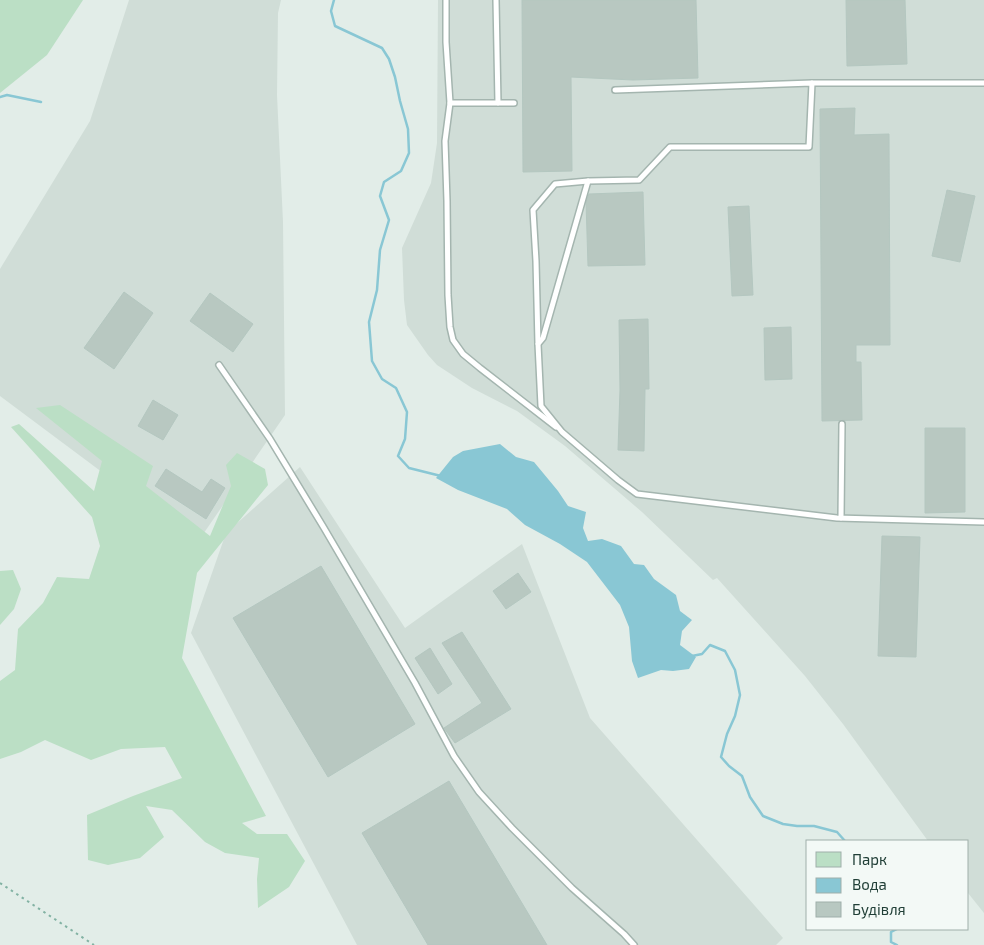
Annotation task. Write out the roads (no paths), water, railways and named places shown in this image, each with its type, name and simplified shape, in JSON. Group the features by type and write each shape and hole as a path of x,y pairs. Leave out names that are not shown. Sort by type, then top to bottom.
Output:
{"lane":[{"path":"446,0 446,42 450,103 445,141 448,295 453,340 463,354 637,494 841,518 984,522"},
{"path":"496,0 498,103"},
{"path":"615,90 812,84 984,83"},
{"path":"562,432 542,406 533,210 555,184 640,180 670,147 809,148 812,84"},
{"path":"450,103 514,103"},
{"path":"538,344 543,338 588,181"},
{"path":"219,365 270,439 310,504 415,683 454,756 479,792 572,888 634,945"},
{"path":"841,518 842,424"}],"water":[{"path":"500,444 516,457 534,462 568,506 586,512 583,528 588,541 602,539 621,546 634,564 644,565 654,579 676,595 680,611 692,620 682,631 680,645 696,657 689,669 661,670 638,678 632,661 629,627 620,605 587,562 560,544 525,525 507,509 458,490 436,478 453,457 463,451"}],"waterway":[{"path":"334,0 331,11 335,26 382,48 389,59 408,129 409,153 401,171 384,182 380,196 389,220 380,250 377,290 369,322 372,361 382,379 396,388 407,412 405,439 398,456 409,468 441,476"},
{"path":"0,97 7,95 41,102"},
{"path":"692,656 702,654 710,645 725,651 735,670 740,695 721,757 742,776 750,797 763,816 783,824 814,826 837,832 844,840"},
{"path":"895,930 891,932 891,942 897,945"}]}
